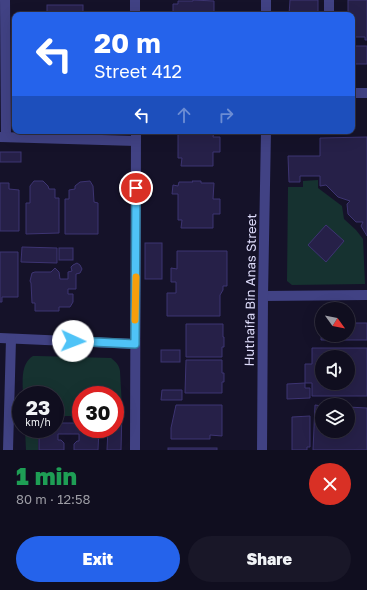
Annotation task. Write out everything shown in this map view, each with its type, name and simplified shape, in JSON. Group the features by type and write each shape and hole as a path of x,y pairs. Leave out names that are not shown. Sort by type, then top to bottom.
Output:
{"street":[{"path":"5,0 3,137 136,136 135,450"},
{"path":"135,0 135,12"},
{"path":"266,0 266,12"},
{"path":"329,0 329,12"},
{"path":"355,93 367,93"},
{"name":"Huthaifa Bin Anas Street","path":"262,450 266,134"},
{"path":"263,296 367,295"},
{"path":"0,338 135,344"},
{"path":"8,450 11,339"}],"green space":[{"path":"318,180 318,188 342,206 344,219 363,239 365,284 292,285 287,281 288,187 303,187 303,181"},
{"path":"33,356 111,358 120,369 121,386 72,386 72,416 64,416 64,386 23,386 24,368 29,359"},
{"path":"25,438 38,438 38,450 26,450"}],"building":[{"path":"290,0 318,0 318,12 289,12"},
{"path":"348,0 367,0 367,40 365,40 365,37 355,37 355,12 348,12"},
{"path":"178,1 214,1 214,12 173,12 173,4 178,4"},
{"path":"47,5 83,5 83,12 47,12"},
{"path":"355,46 367,46 367,64 355,64"},
{"path":"178,134 214,134 213,137 220,137 220,152 213,152 213,166 181,166 182,158 178,158"},
{"path":"367,137 367,236 361,226 363,222 356,222 348,214 347,204 350,201 338,197 326,185 320,186 320,176 300,176 300,182 289,182 288,156 320,156 320,138"},
{"path":"0,152 21,152 21,162 0,162"},
{"path":"34,181 43,181 49,189 55,189 55,198 59,198 59,233 26,234 26,203 30,203 30,186"},
{"path":"90,181 93,186 94,202 98,203 98,234 65,234 65,199 69,199 69,190 75,189 75,186 80,182"},
{"path":"192,181 214,183 213,199 220,199 220,214 213,214 213,228 181,228 182,220 178,220 178,194 172,194 173,185 178,186 179,182 193,182"},
{"path":"0,183 9,183 9,189 19,190 19,231 0,231"},
{"path":"326,225 344,241 326,262 308,245"},
{"path":"145,243 162,243 162,279 145,279"},
{"path":"22,247 57,248 57,263 21,262"},
{"path":"59,248 73,248 73,260 59,260"},
{"path":"177,251 227,251 227,286 223,286 223,290 220,295 220,316 167,316 167,293 176,293 176,282 171,282 171,268 177,269"},
{"path":"0,252 18,252 18,297 2,297 2,302 0,302"},
{"path":"77,263 82,269 80,273 76,274 76,289 68,289 68,294 73,294 73,302 70,307 59,307 59,311 35,311 35,303 32,303 30,281 32,273 51,272 55,268 59,272 60,279 68,279 68,272 72,271 71,267"},
{"path":"355,323 367,323 367,340 355,340"},
{"path":"186,324 223,324 224,347 222,347 222,357 186,357"},
{"path":"312,348 367,348 367,396 312,396 312,383 305,383 305,364 312,364"},
{"path":"161,350 180,350 180,362 161,362"},
{"path":"186,360 222,360 224,382 222,382 222,393 185,393"},
{"path":"305,383 305,388 310,388 310,398 287,399 287,384"},
{"path":"162,390 182,390 182,400 161,400"},
{"path":"176,405 222,405 222,436 210,435 210,439 171,439 171,428"},
{"path":"315,405 315,438 355,438 355,407 367,408 367,450 313,450"},
{"path":"310,416 310,447 307,447 307,450 292,450 292,417"},
{"path":"64,423 72,423 72,434 64,434"},
{"path":"39,438 58,438 58,440 61,440 64,443 64,450 39,450"},
{"path":"79,438 99,438 98,450 74,450 74,444 79,441"},
{"path":"108,438 121,438 121,450 107,450"},
{"path":"168,448 217,448 217,450 168,450"}],"slow traffic":[{"path":"135,320 136,277"}],"route":[{"path":"73,341 135,344 136,188"}]}
